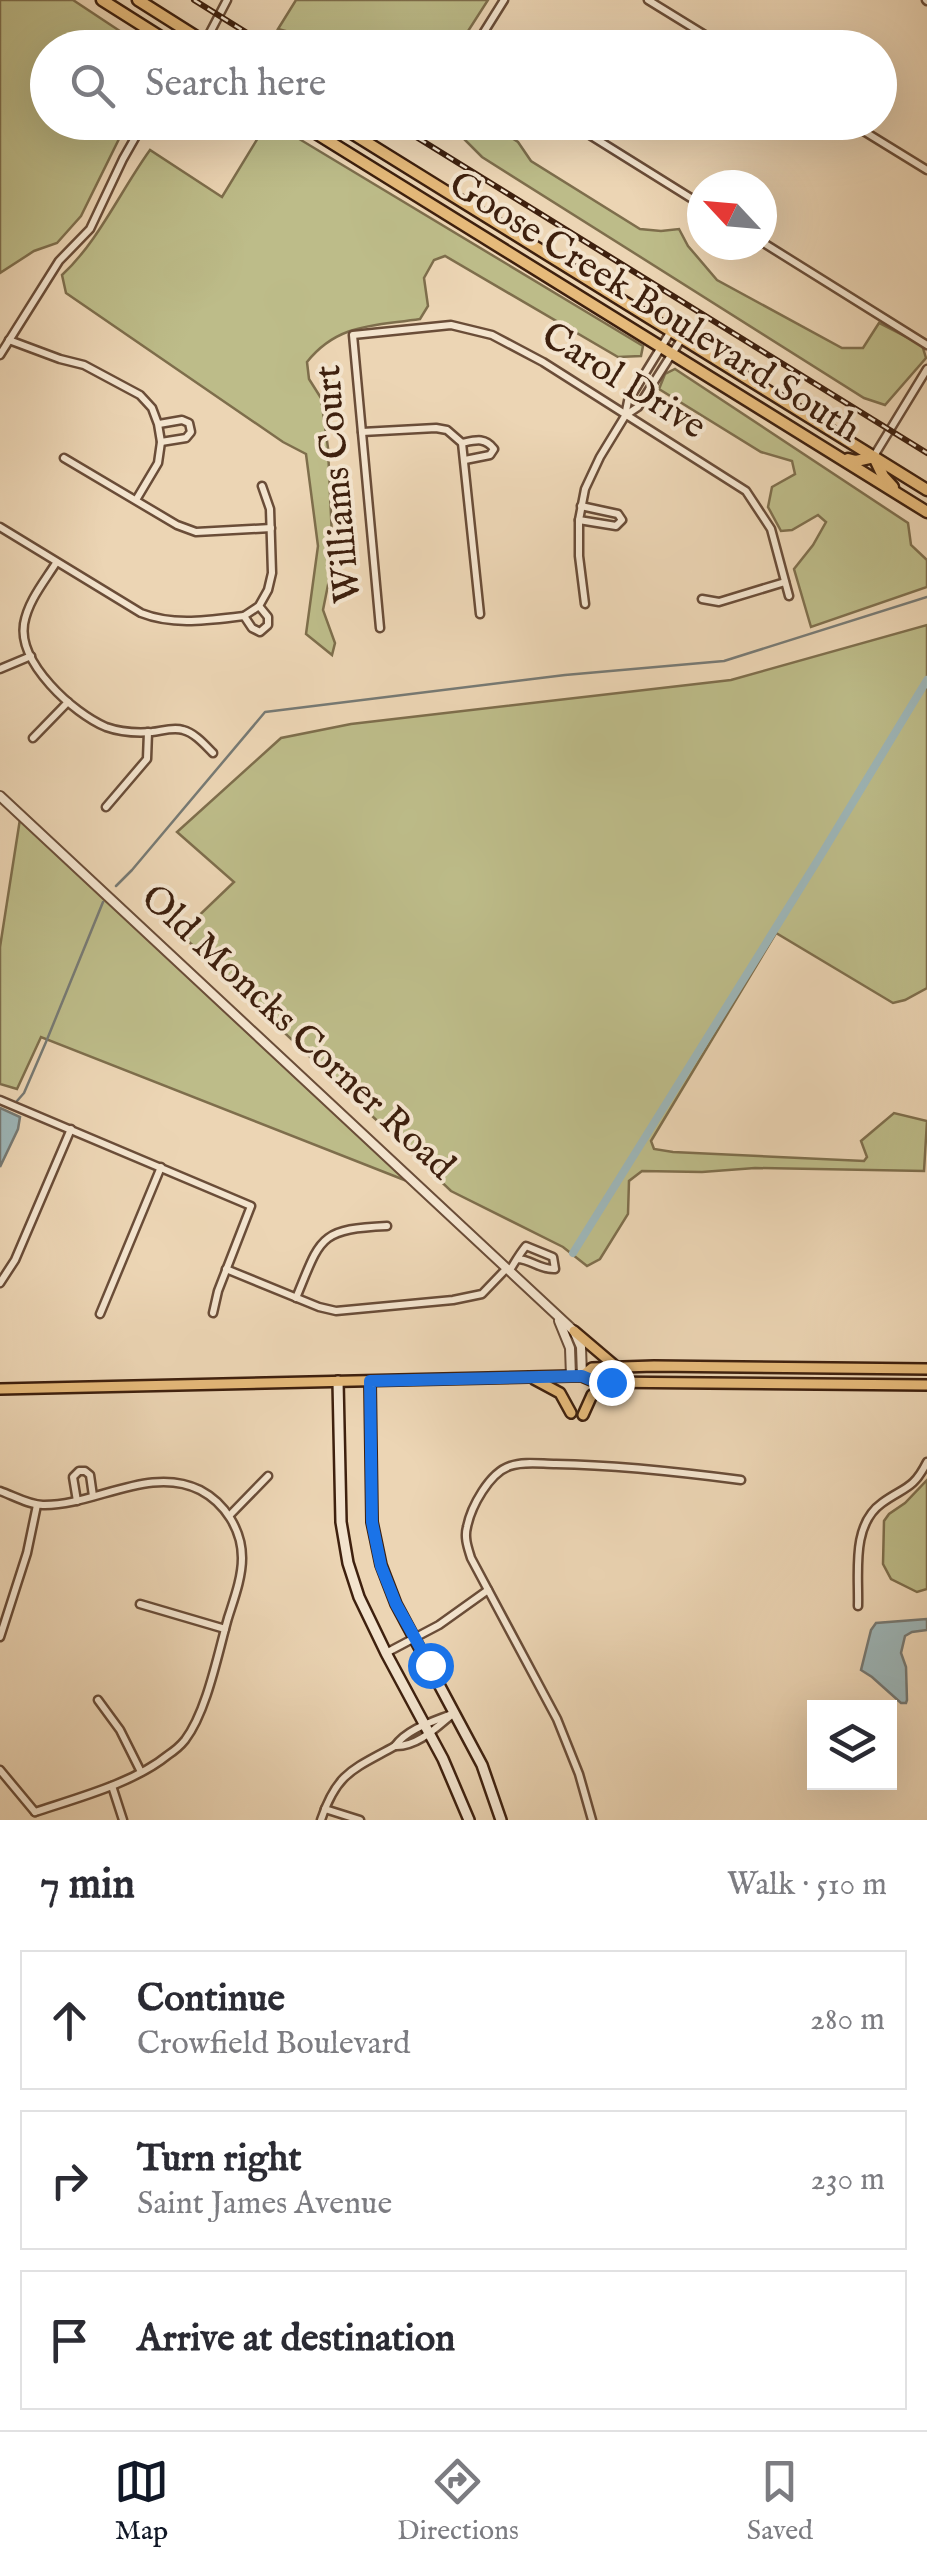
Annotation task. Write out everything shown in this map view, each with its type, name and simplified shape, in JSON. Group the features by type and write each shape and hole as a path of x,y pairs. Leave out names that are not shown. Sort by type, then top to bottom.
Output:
{"highway":[{"path":"102,0 150,30"},
{"path":"138,0 180,30"},
{"name":"Goose Creek Boulevard South","path":"327,140 927,512"},
{"path":"363,140 927,490"},
{"path":"828,451 856,461 874,457"},
{"path":"874,457 883,476 904,498"}],"main road":[{"path":"574,1331 612,1364 622,1367"},
{"path":"576,1376 592,1368 622,1367 927,1369"},
{"path":"0,1389 576,1376 596,1382 927,1385"},
{"path":"531,1378 560,1392 571,1413"},
{"path":"338,1381 341,1522 348,1563 359,1598 457,1789 469,1820"},
{"path":"370,1381 372,1522 381,1566 396,1604 482,1766 501,1820"},
{"path":"583,1415 592,1395 611,1382"}],"street":[{"path":"211,30 227,0"},
{"path":"485,30 504,0"},
{"path":"648,0 697,30"},
{"path":"0,354 59,260 90,229 133,140"},
{"path":"598,140 687,196"},
{"path":"878,140 927,170"},
{"path":"777,251 927,345"},
{"name":"Carol Drive","path":"353,335 451,325 492,335 543,362 746,491 770,529 790,596"},
{"name":"Williams Court","path":"353,335 380,628"},
{"path":"585,604 579,520 586,488 624,416 628,400 677,335"},
{"path":"666,350 677,335"},
{"path":"9,340 84,365 140,396 152,408 161,442 158,463 136,500"},
{"path":"874,457 927,369"},
{"path":"158,424 182,420 190,424 191,432 186,438 161,442"},
{"path":"362,432 436,428 447,430 462,443 480,614"},
{"path":"462,443 482,439 494,448 490,455 465,460"},
{"path":"64,458 177,525 196,532 271,528"},
{"path":"0,527 141,613 160,620 244,616 259,606 272,573 270,509 262,486"},
{"path":"579,520 616,526 622,520 618,514 582,506"},
{"path":"56,563 34,596 24,621 23,641 44,679 68,702 106,727 148,732 186,730 213,753"},
{"path":"702,599 720,602 785,582"},
{"path":"244,616 252,628 265,630 268,617 259,606"},
{"path":"0,669 31,656"},
{"path":"34,738 68,702"},
{"path":"106,807 147,760 148,732"},
{"name":"Old Moncks Corner Road","path":"0,796 574,1331"},
{"path":"0,1100 251,1206 218,1290 213,1314"},
{"path":"0,1282 14,1260 71,1129"},
{"path":"100,1314 161,1168"},
{"path":"296,1298 321,1244 334,1232 387,1226"},
{"path":"226,1269 336,1311 482,1294 526,1246 553,1257 555,1270 517,1258"},
{"path":"554,1312 566,1335 576,1376"},
{"path":"574,1331 580,1348 576,1376"},
{"path":"858,1606 862,1530 869,1515 913,1484 927,1462"},
{"path":"592,1820 580,1774 557,1719 470,1558 466,1528 483,1492 506,1466 586,1465 741,1480"},
{"path":"77,1501 73,1477 79,1471 90,1475 93,1496"},
{"path":"230,1515 268,1476"},
{"path":"0,1492 37,1506 61,1505 136,1486 178,1484 200,1490 230,1515 242,1559 209,1686 185,1740 168,1756 112,1786 35,1816 0,1770"},
{"path":"0,1638 27,1553 37,1506"},
{"path":"386,1653 439,1624 488,1590"},
{"path":"140,1604 225,1629"},
{"path":"98,1700 120,1730 141,1772"},
{"path":"321,1820 337,1783 352,1770 395,1746 399,1739 427,1729 454,1712"},
{"path":"112,1786 123,1820"},
{"path":"325,1809 360,1820"}],"shaded area":[{"path":"0,0 73,0 118,30 30,30 30,140 119,140 81,216 57,243 34,251 0,273"},
{"path":"296,0 488,0 469,30 278,29"},
{"path":"257,140 301,140 643,346 641,356 618,357 445,256 434,260 424,278 428,306 420,319 358,328 319,349 307,362 309,379 321,398 328,448 333,560 323,610 335,643 332,655 306,634 318,546 306,454 66,293 62,275 98,231 150,150 222,197"},
{"path":"465,140 515,140 531,161 640,229 679,229 687,244 687,260 700,260 717,280 842,348 863,348 879,323 922,345 926,358 885,405 864,398 482,157"},
{"path":"675,369 908,523 911,545 927,560 927,587 811,627 794,569 826,522 818,515 792,530 781,531 768,507 772,487 795,474 792,461 761,452 659,389 665,374"},
{"path":"927,625 927,988 893,1003 776,933 651,1141 654,1149 673,1152 864,1161 867,1157 861,1141 894,1113 927,1121 924,1171 642,1171 629,1181 628,1214 600,1259 587,1266 563,1247 451,1191 188,941 188,926 234,882 177,832 281,738 351,724 731,680"},
{"path":"20,819 412,1183 41,1037 17,1089 0,1084 0,947"},
{"path":"927,1480 927,1589 917,1592 891,1579 883,1564 884,1521"}],"water":[{"path":"0,1108 20,1117 0,1167"},
{"path":"927,1619 927,1630 905,1636 901,1653 906,1667 907,1700 901,1703 861,1670 871,1630 876,1623"}],"waterway":[{"path":"116,886 265,712 565,675 724,661 927,597"},
{"path":"573,1253 927,680"},
{"path":"17,1101 24,1093 103,902"}],"railway":[{"path":"194,0 242,30"},
{"path":"421,140 927,453"}],"route":[{"path":"430,1665 396,1604 381,1566 372,1522 370,1381 582,1376 596,1382 611,1382"}]}
